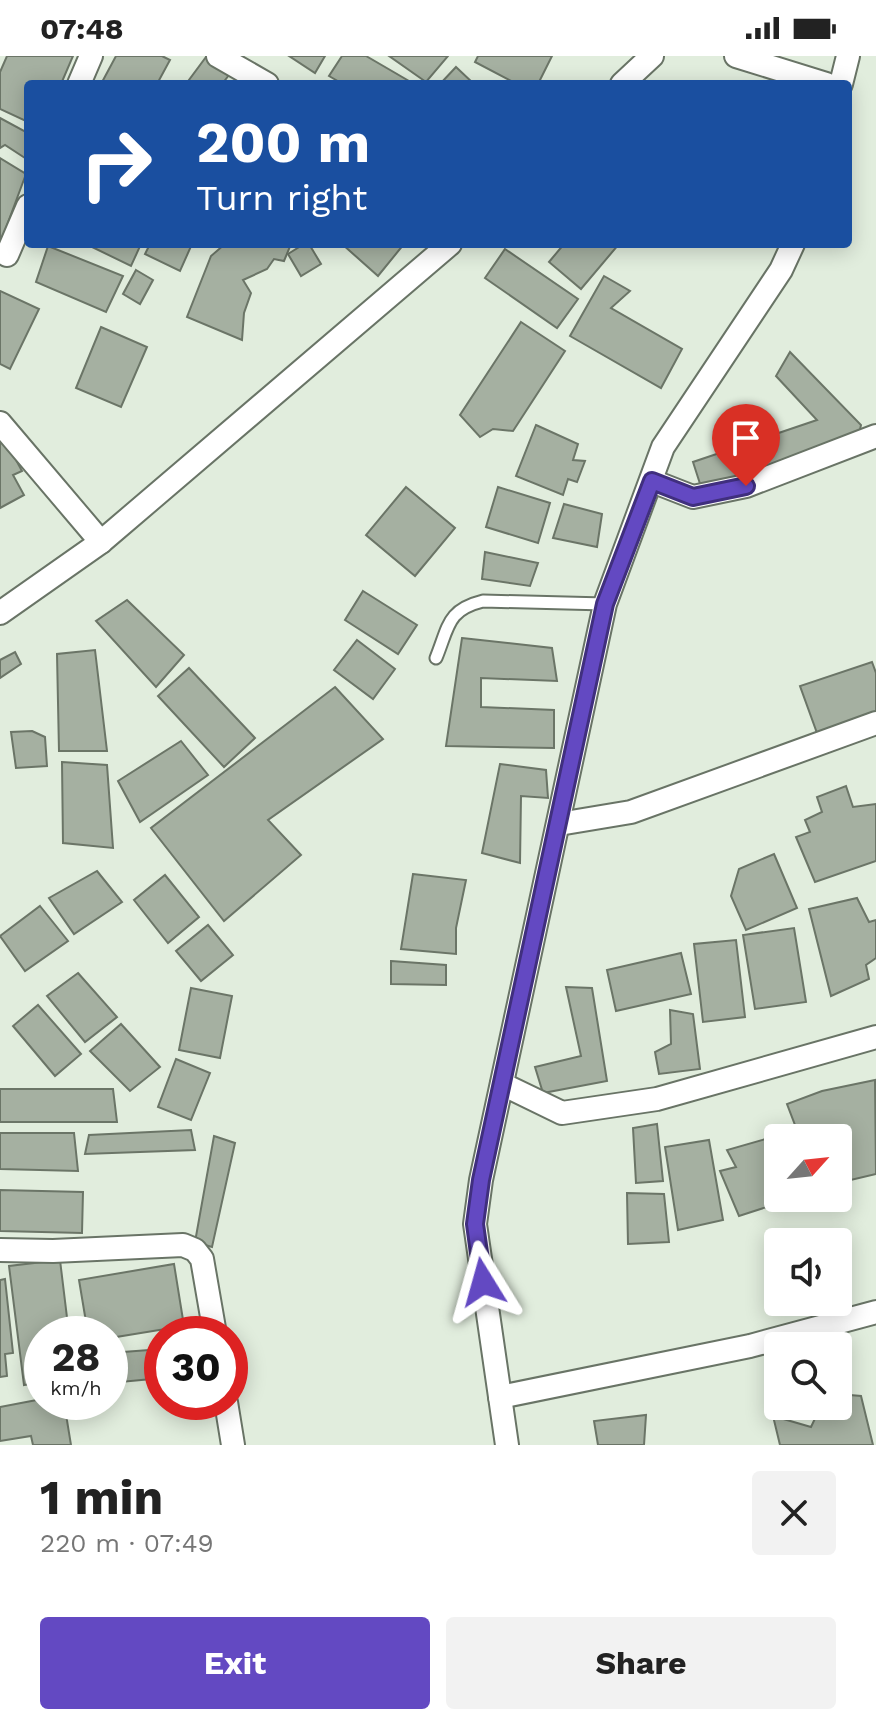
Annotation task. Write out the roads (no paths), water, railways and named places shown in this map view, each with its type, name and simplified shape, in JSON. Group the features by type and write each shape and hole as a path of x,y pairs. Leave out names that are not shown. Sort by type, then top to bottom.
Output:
{"street":[{"path":"81,80 91,56"},
{"path":"218,56 260,80"},
{"path":"626,80 652,56"},
{"path":"736,56 813,80"},
{"path":"842,80 848,56"},
{"path":"7,255 24,215"},
{"path":"0,613 101,542 445,248"},
{"path":"507,1445 475,1224 605,604 663,447 781,270 791,248"},
{"path":"0,423 101,542"},
{"path":"652,481 693,497 746,486 876,436"},
{"path":"559,824 631,812 876,723"},
{"path":"502,1084 562,1113 657,1099 876,1037"},
{"path":"0,1250 53,1251 183,1245 195,1250 202,1259 212,1316"},
{"path":"500,1397 750,1346 876,1312"},
{"path":"229,1420 233,1445"}],"lane":[{"path":"436,658 453,616 463,606 483,601 605,604"}]}
